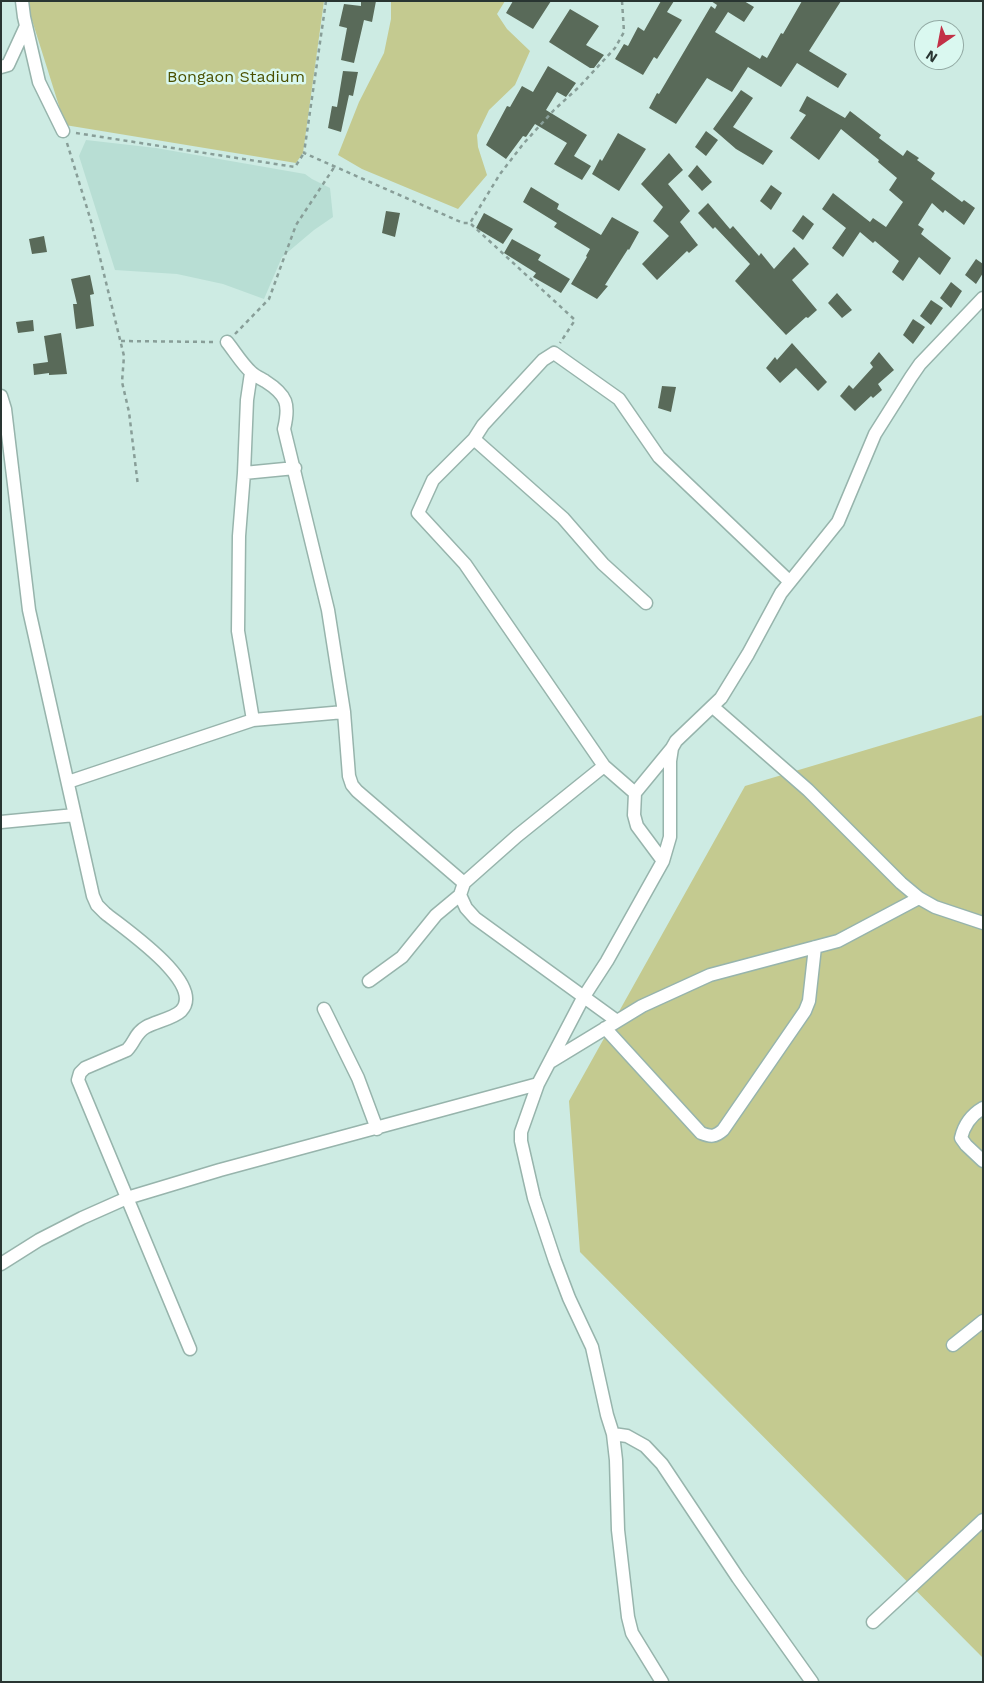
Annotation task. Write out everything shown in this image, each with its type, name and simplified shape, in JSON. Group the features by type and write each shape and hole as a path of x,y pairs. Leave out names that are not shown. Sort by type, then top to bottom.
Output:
{"street":[{"path":"22,1 39,82 63,131"},
{"path":"1,67 8,65 26,26"},
{"path":"663,861 637,826 634,815 634,793 676,741 721,698 789,581 838,522 875,434 911,377 926,357 983,298"},
{"path":"227,342 251,373 274,387 282,394 286,402 288,412 284,429 328,610 344,712 348,776 352,785 356,791 462,889 466,908 475,918 617,1021"},
{"path":"634,793 604,766 465,564 418,513 433,480 474,439 483,425 543,360 554,353 619,399 659,458 789,581"},
{"path":"251,373 247,400 239,536 238,631 253,720"},
{"path":"1,396 5,409 29,610 93,896 97,905 170,967 184,987 187,996 180,1012 137,1032 127,1050 85,1068 80,1073 78,1080 190,1349"},
{"path":"474,439 563,518 603,564 646,603"},
{"path":"244,473 295,468"},
{"path":"713,707 808,790 901,883 919,898 935,907 983,923"},
{"path":"68,782 253,720 344,712"},
{"path":"662,1682 632,1633 628,1617 618,1530 616,1460 613,1434 592,1347 569,1298 534,1198 521,1141 521,1132 538,1084 583,998 607,961 663,861 670,837 670,761 672,748"},
{"path":"369,982 402,957 436,915 517,836 604,766"},
{"path":"1,822 75,815"},
{"path":"550,1062 642,1006 710,975 838,941 919,898"},
{"path":"605,1028 701,1133 716,1136 723,1130 805,1011 809,1001 815,947"},
{"path":"324,1009 358,1078 377,1129"},
{"path":"1,1264 40,1240 82,1218 128,1198 220,1170 538,1084"},
{"path":"983,1108 963,1128 961,1138 983,1161"},
{"path":"954,1345 983,1321"},
{"path":"613,1434 627,1436 645,1446 662,1464 738,1578 812,1682"},
{"path":"872,1622 983,1520"}],"path":[{"path":"138,486 130,412 122,382 124,356 91,221 63,131 295,167 304,153 326,1"},
{"path":"470,223 500,174 524,143 615,48 624,32 622,1"},
{"path":"304,153 463,223 470,223 575,320 554,353"},
{"path":"120,341 227,342 269,299 296,225 335,166"}],"shaded area":[{"path":"86,140 156,148 305,174 330,188 333,217 282,257 264,299 223,284 177,274 115,270 79,156"}],"green space":[{"name":"Bongaon Stadium","path":"26,1 324,1 303,153 296,163 65,125"},
{"path":"391,1 505,1 497,14 507,29 530,51 515,85 489,110 477,135 478,147 487,175 458,209 362,169 338,155 359,102 384,53 391,19"},
{"path":"983,715 983,1658 580,1252 569,1101 745,786"}],"building":[{"path":"361,1 376,1 372,22 364,20 354,63 341,60 347,28 339,26 344,4 361,6"},
{"path":"513,1 551,1 533,29 506,13"},
{"path":"661,1 674,1 667,12 682,20 657,59 654,57 643,75 615,59 624,44 628,46 638,27 644,31"},
{"path":"711,1 744,1 754,7 744,22 728,12 715,32 760,59 762,55 767,58 802,1 841,1 809,51 847,74 838,88 797,63 781,87 748,67 732,92 707,78 676,124 649,108 711,6 715,9 717,5"},
{"path":"570,9 599,26 586,45 604,55 594,68 590,68 549,42"},
{"path":"548,66 576,83 566,97 557,92 546,110 587,135 574,156 591,166 582,180 554,164 567,143 535,124 526,137 523,136 506,159 486,145 507,106 510,107 522,86 533,92"},
{"path":"343,71 358,72 353,96 349,95 341,132 328,128 332,106 337,107"},
{"path":"741,90 753,98 733,127 773,151 763,165 736,149 713,129"},
{"path":"807,96 845,118 850,111 881,135 879,138 903,156 907,150 919,158 917,160 935,173 931,179 962,202 964,200 975,208 964,225 945,210 943,213 932,203 918,225 924,229 921,234 951,258 940,275 919,257 903,281 892,272 899,261 875,241 873,243 860,232 843,257 832,248 846,228 822,209 833,193 870,222 873,218 886,227 903,202 889,190 897,178 878,162 879,160 841,129 819,160 790,138 806,115 799,111"},
{"path":"706,131 718,140 706,156 695,147"},
{"path":"618,133 646,149 619,191 592,174"},
{"path":"669,153 683,170 668,184 690,211 680,222 698,245 689,253 687,251 657,280 642,264 669,236 653,221 663,207 641,184"},
{"path":"697,165 712,182 702,191 688,176"},
{"path":"771,185 782,193 771,210 760,201"},
{"path":"531,187 559,204 557,209 601,235 612,217 639,232 605,285 608,286 597,299 571,284 590,249 554,227 557,223 523,202"},
{"path":"708,203 730,229 733,226 759,256 761,253 774,269 794,247 809,264 792,280 817,310 786,335 735,281 750,264 715,227 713,229 698,213"},
{"path":"386,211 400,213 395,237 382,233"},
{"path":"484,213 513,229 503,244 476,228"},
{"path":"803,215 814,224 803,240 792,231"},
{"path":"44,236 47,252 32,254 29,239"},
{"path":"512,239 541,255 538,260 570,279 561,293 533,277 536,273 504,253"},
{"path":"976,259 983,264 983,273 976,284 965,275"},
{"path":"90,275 94,294 90,295 94,326 76,329 73,304 77,304 71,279"},
{"path":"951,282 962,291 951,308 940,298"},
{"path":"837,293 852,310 842,318 828,303"},
{"path":"931,300 943,308 931,325 920,316"},
{"path":"913,319 925,327 913,344 903,335"},
{"path":"33,320 34,331 18,333 16,322"},
{"path":"61,333 67,374 49,375 49,373 34,375 33,364 48,362 44,336"},
{"path":"792,343 827,382 818,391 796,368 780,383 766,368 775,357 777,360"},
{"path":"879,352 894,370 878,384 882,390 873,398 871,396 855,411 840,396 849,385 853,389 873,367 870,363"},
{"path":"662,386 676,387 671,412 658,408"}]}
